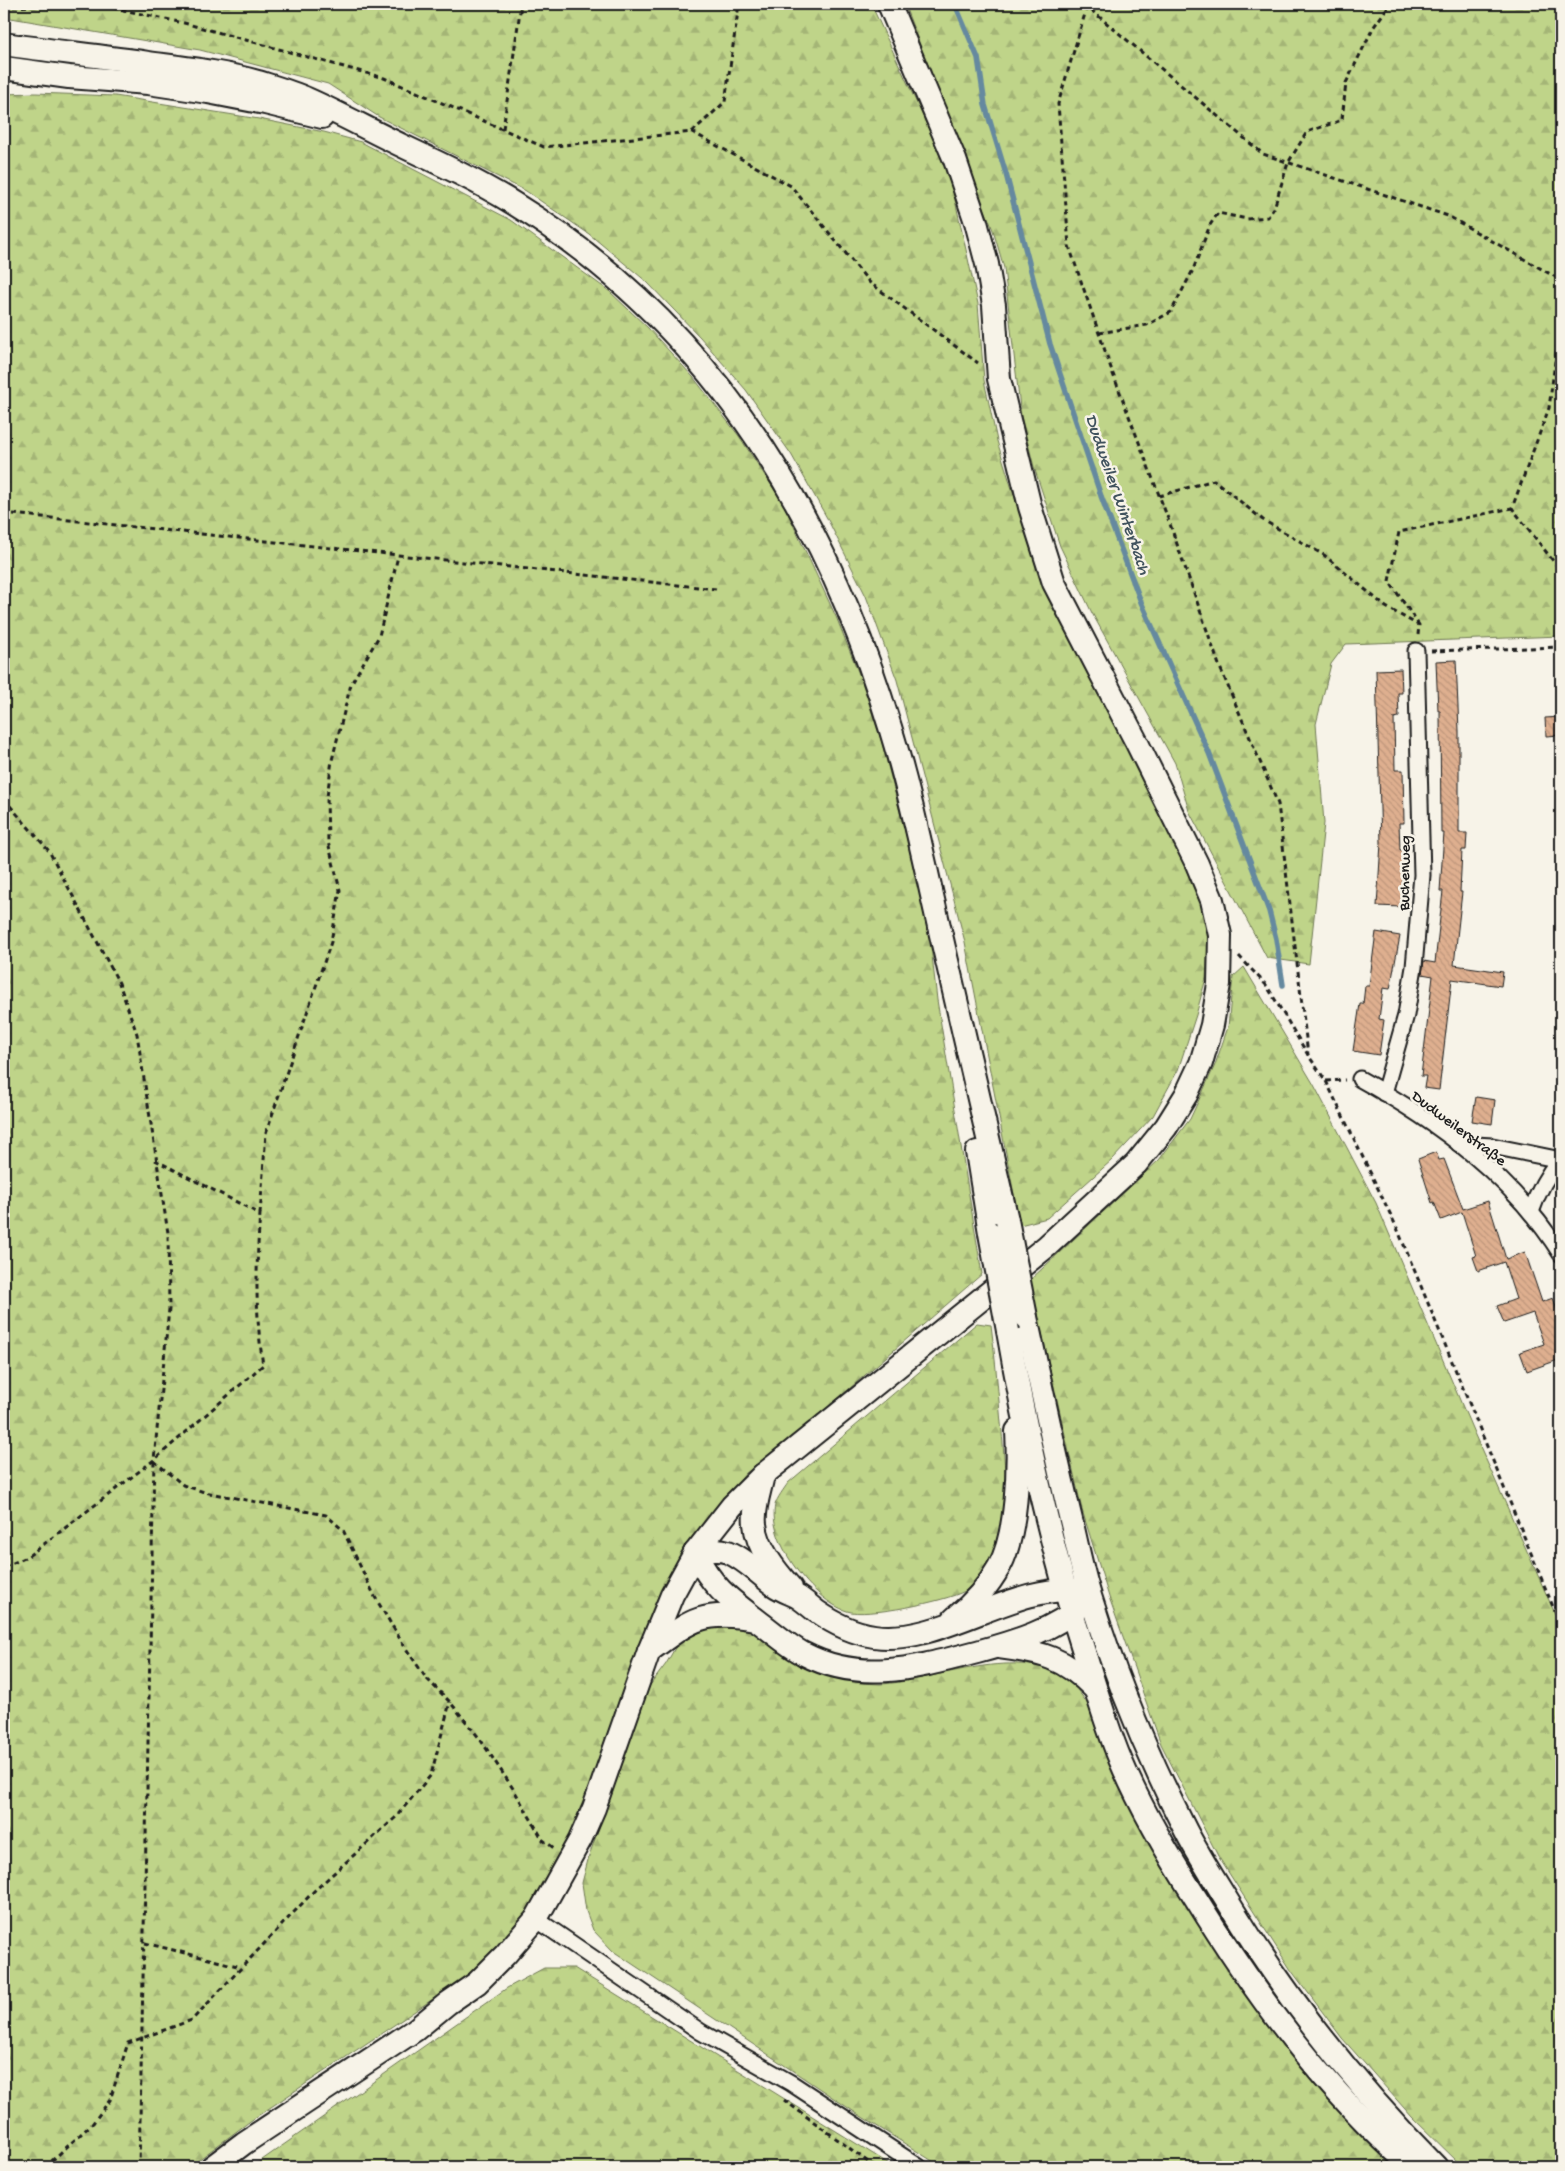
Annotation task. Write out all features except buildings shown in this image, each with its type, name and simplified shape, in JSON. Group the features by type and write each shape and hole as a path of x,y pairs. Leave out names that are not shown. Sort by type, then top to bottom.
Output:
{"main road":[{"path":"212,2167 244,2142 415,2030 448,2003 477,1983 506,1956 536,1919 571,1859 594,1808 649,1651 672,1595 694,1553 732,1506 763,1475 1040,1252 1136,1164 1166,1128 1186,1095 1201,1063 1212,1025 1219,984 1220,935 1212,900 1197,864 1054,583 1030,507 999,379 994,305 987,264 976,222 956,160 889,4"},
{"path":"4,44 200,70 253,81 304,97 443,165 513,203 612,275 657,316 704,367 753,434 801,508 825,555 867,659 895,746 940,934 998,1226 1008,1331 1048,1531 1072,1614 1120,1759 1147,1815 1182,1877 1220,1937 1268,2005 1324,2076 1369,2126 1412,2167"},
{"path":"4,68 69,77 148,83 208,92 265,103 366,129"},
{"path":"4,82 69,77"},
{"path":"998,1226 1026,1317 1066,1500 1090,1596 1113,1664 1157,1772 1187,1833 1222,1894 1283,1986 1341,2062 1395,2125 1436,2167"},
{"path":"948,1624 966,1609 985,1587 999,1567 1007,1549 1012,1527 1018,1454 1015,1370"},
{"path":"763,1475 755,1516 758,1537 778,1573 799,1598"},
{"path":"694,1553 710,1550 728,1552 777,1587 799,1598 840,1625 859,1633 876,1636 895,1637 916,1633 1038,1594 1065,1590 1079,1591 1090,1596"},
{"path":"694,1553 716,1588 804,1654 828,1664 856,1670 884,1672 912,1668 996,1647 1056,1624 1083,1605 1090,1596"},
{"path":"649,1651 689,1622 702,1618 722,1615 756,1619"},
{"path":"996,1647 1031,1651 1046,1655 1081,1675 1096,1690"}],"street":[{"name":"Buchenweg","path":"1384,1093 1395,1060 1406,1015 1414,967 1422,883 1416,651"},
{"name":"Dudweilerstraße","path":"1360,1079 1459,1144 1498,1176 1531,1212 1561,1254"},
{"path":"1459,1144 1492,1146 1561,1159"},
{"path":"1531,1212 1537,1191 1549,1172 1561,1159"},
{"path":"536,1919 701,2032 791,2083 920,2167"}],"path":[{"path":"4,7 94,4 184,23 384,78 544,147 692,132 792,186 869,282 999,379"},
{"path":"503,129 521,4"},
{"path":"692,132 725,102 739,4"},
{"path":"1099,334 1147,325 1171,312 1193,270 1210,225 1218,213 1247,219 1268,217 1274,208 1288,162 1308,132 1342,120 1346,83 1373,28 1390,4"},
{"path":"1308,1055 1278,804 1219,665 1069,246 1058,104 1086,5 1263,154 1448,216 1561,280"},
{"path":"1512,508 1549,408 1561,316"},
{"path":"1159,496 1214,480 1263,520 1324,555 1386,607 1419,625 1389,581 1399,532 1512,508"},
{"path":"1512,508 1561,571"},
{"path":"4,513 716,589"},
{"path":"4,1567 27,1557 154,1460 263,1365 258,1331 255,1274 266,1133 331,942 340,890 328,842 327,797 332,760 351,684 379,636 398,556"},
{"path":"1416,651 1561,647"},
{"path":"4,799 48,851 119,983 137,1034 155,1160 168,1233 169,1308 154,1460 139,2167"},
{"path":"1220,935 1267,986 1308,1055 1326,1081 1397,1228 1561,1626"},
{"path":"155,1160 260,1214"},
{"path":"154,1460 183,1486 204,1492 326,1515 343,1530 375,1597 426,1678 450,1702 485,1746 514,1790 543,1840 571,1859"},
{"path":"45,2167 93,2123 110,2100 128,2043 192,2020 314,1891 395,1818 431,1775 450,1702"},
{"path":"145,1942 241,1967"}],"green space":[{"path":"4,4 871,4 949,173 978,304 984,380 997,441 1028,540 1055,611 1192,870 1205,912 1208,943 1206,978 1178,1070 1153,1116 1112,1160 1047,1218 1020,1225 965,942 897,680 866,596 827,518 791,454 746,390 700,337 647,282 589,234 526,191 379,117 328,84 200,50 5,17"},
{"path":"904,4 1561,4 1561,636 1346,644 1331,664 1316,724 1324,823 1309,964 1267,958 1189,811 1175,763 1092,613 1060,546 1034,467 1021,416 1004,268 993,230"},
{"path":"35,93 115,96 259,119 324,132 361,142 511,220 609,291 648,328 693,377 739,436 783,503 837,619 861,679 882,743 928,920 937,1000 982,1274 783,1446 746,1473 699,1531 574,1831 523,1922 501,1947 460,1981 253,2119 189,2167 4,2167 4,94"},
{"path":"1244,967 1314,1085 1376,1203 1474,1433 1561,1627 1561,2167 1463,2167 1412,2117 1342,2038 1291,1970 1218,1856 1161,1744 1109,1597 1082,1510 1030,1280 1159,1160 1190,1119 1215,1065 1228,1027 1233,977"},
{"path":"977,1323 991,1325 1004,1464 1004,1516 997,1550 992,1561 980,1579 970,1588 941,1599 888,1610 857,1613 834,1605 808,1583 786,1552 778,1536 774,1520 777,1499 788,1483"},
{"path":"716,1625 742,1626 757,1631 799,1662 823,1674 849,1681 880,1684 902,1682 1003,1664 1028,1665 1050,1670 1069,1682 1080,1693 1094,1715 1136,1815 1399,2167 942,2167 856,2113 613,1951 593,1930 586,1911 582,1883 589,1856 648,1688 666,1664 679,1641 693,1632"},
{"path":"544,1968 574,1968 894,2167 252,2167 507,1988"}],"waterway":[{"name":"Dudweiler Winterbach","path":"955,4 978,58 985,105 1006,174 1050,344 1101,496 1141,602 1209,753 1269,911 1276,939 1283,985"}]}
